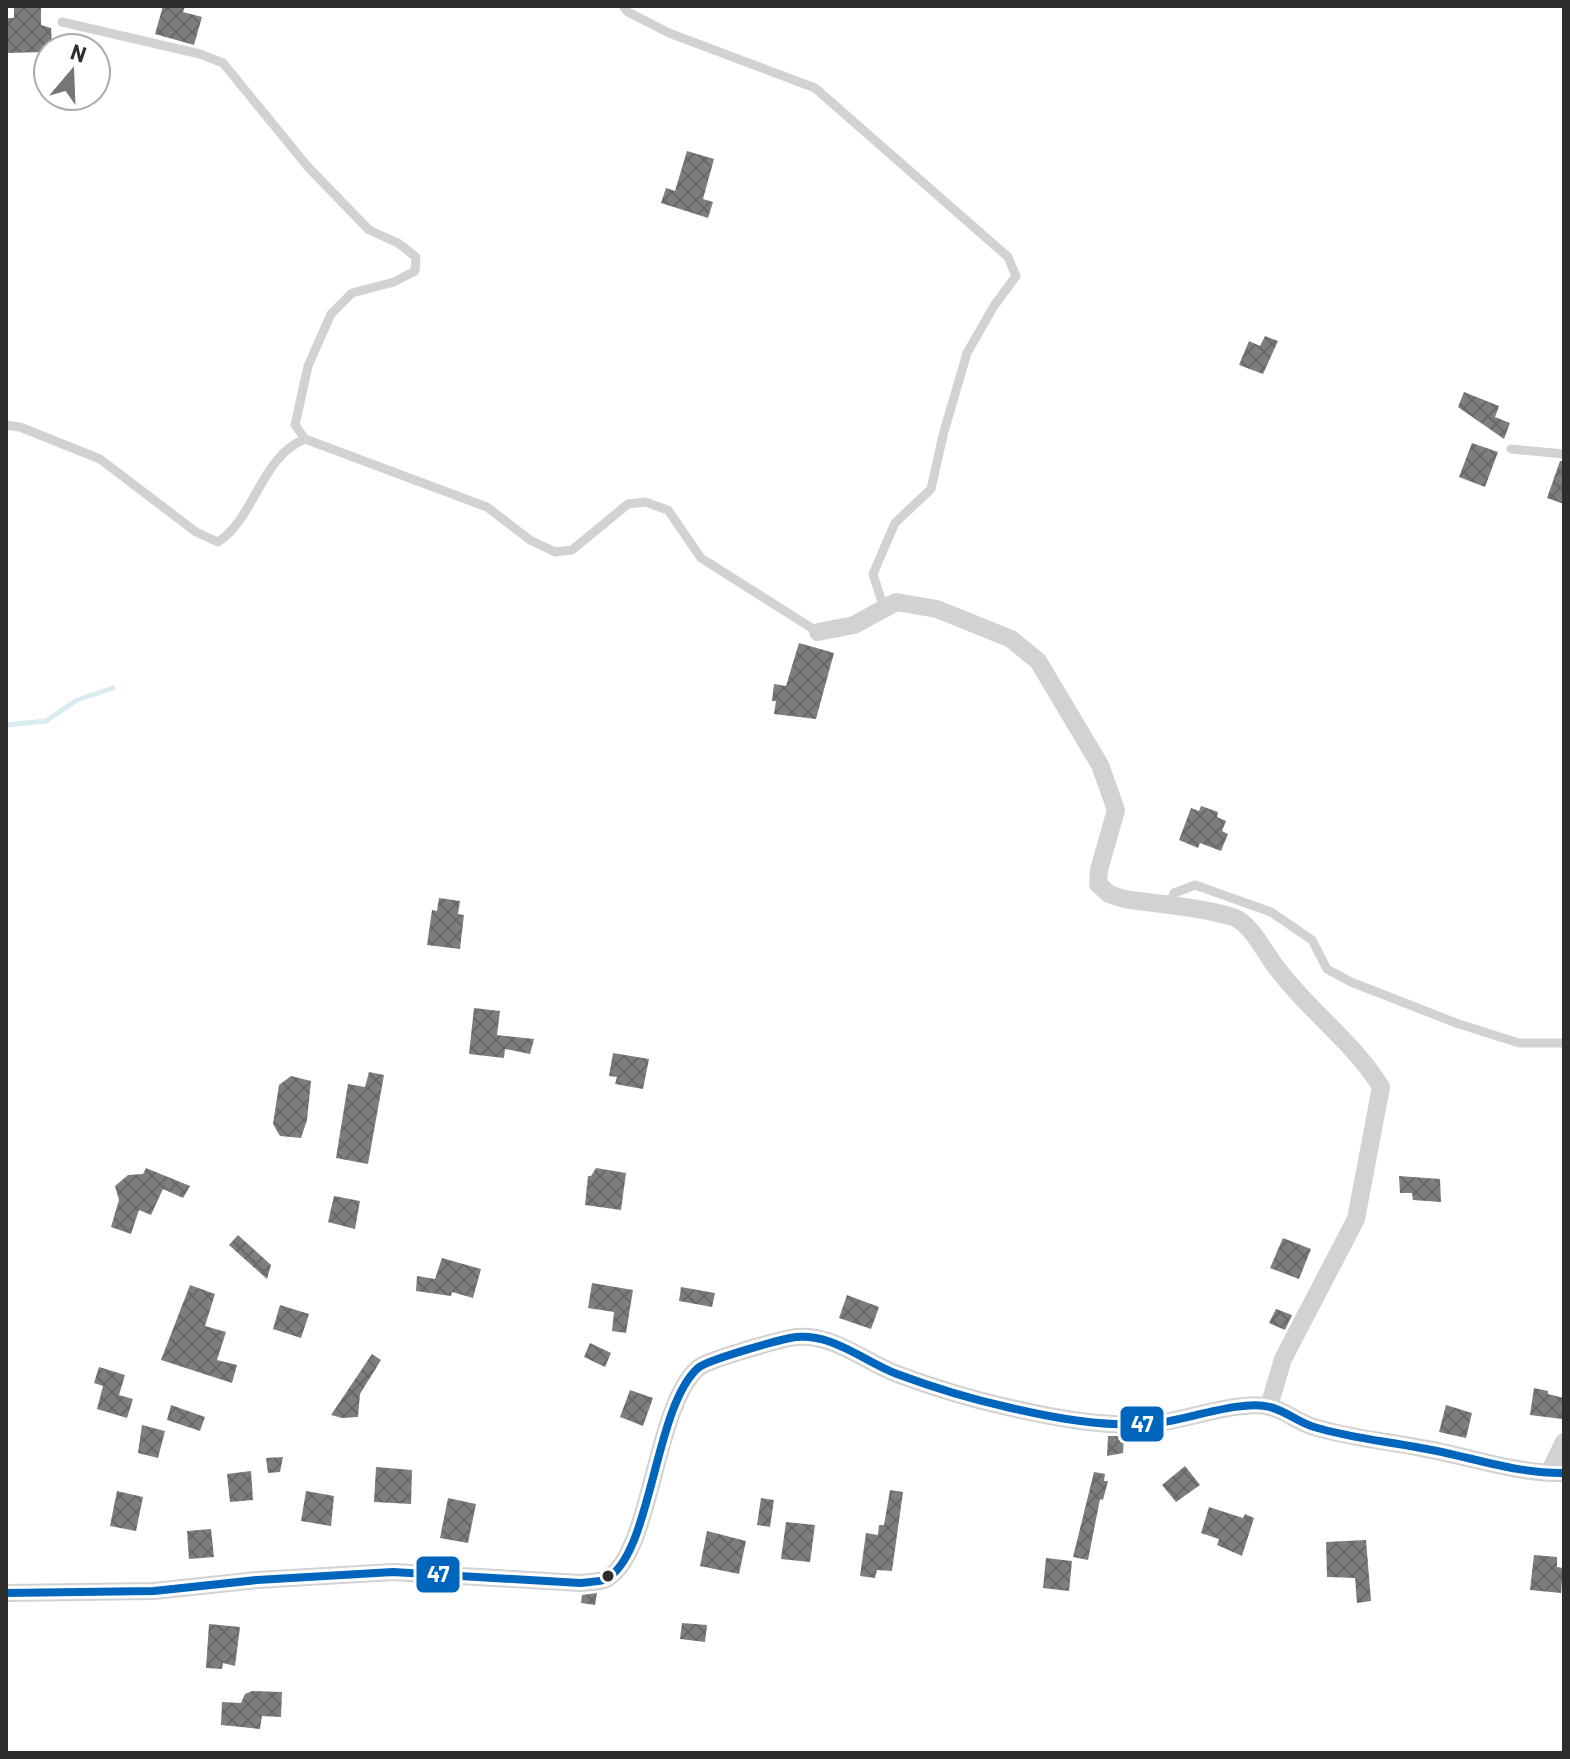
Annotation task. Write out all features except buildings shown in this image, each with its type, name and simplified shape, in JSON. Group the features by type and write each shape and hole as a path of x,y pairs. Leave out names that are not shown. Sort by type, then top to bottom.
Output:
{"street":[{"path":"818,632 854,625 896,602 937,609 1011,639 1038,661 1100,765 1116,810 1098,884 1109,894 1124,899 1236,918 1252,933 1293,989 1366,1062 1381,1087 1356,1219 1283,1359 1269,1406"},
{"path":"6,1593 154,1591 257,1580 393,1572 580,1583 603,1580 618,1570 628,1551 653,1486 664,1437 682,1387 701,1366 793,1337 825,1341 850,1349 896,1374 1006,1407 1089,1423 1150,1424 1230,1408 1269,1406 1312,1427 1364,1440 1420,1447 1527,1471 1556,1473 1564,1442"}],"lane":[{"path":"623,6 628,12 669,33 815,88 1008,257 1016,276 994,306 967,353 931,489 895,523 873,574 881,599 888,607"},
{"path":"62,22 200,54 223,63 308,167 369,230 398,243 416,257 415,271 394,282 352,293 331,314 308,366 295,425 305,439 487,507 530,540 555,552 572,550 628,504 645,502 668,510 701,558 818,632"},
{"path":"6,425 20,427 100,459 196,532 218,542 233,532 268,471 291,445 305,439"},
{"path":"1511,449 1564,454"},
{"path":"1169,906 1174,893 1195,885 1208,889 1271,912 1312,940 1327,969 1351,982 1456,1023 1519,1043 1564,1043"}],"waterway":[{"path":"6,725 46,721 77,700 113,688"}],"transit line":[{"name":"47","path":"6,1593 154,1591 257,1580 393,1572 580,1583 604,1580 620,1567 633,1544 671,1415 683,1388 698,1368 714,1360 790,1338 818,1338 832,1342 897,1374 938,1388 993,1404 1061,1418 1097,1423 1151,1424 1258,1405 1341,1434 1439,1451 1510,1468 1564,1473"}]}
